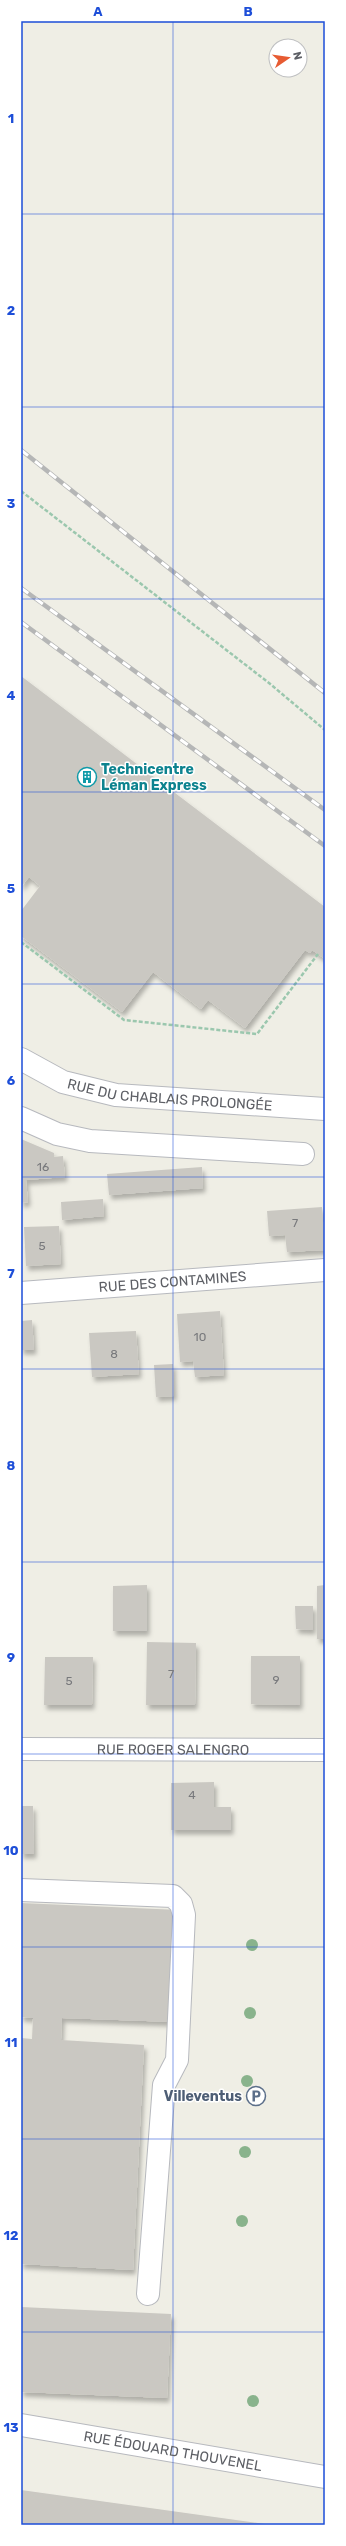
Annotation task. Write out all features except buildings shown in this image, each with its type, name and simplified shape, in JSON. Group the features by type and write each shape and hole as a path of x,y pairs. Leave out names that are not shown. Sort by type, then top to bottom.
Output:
{"street":[{"name":"RUE DU CHABLAIS PROLONGÉE","path":"21,1059 63,1082 116,1095 322,1105"},
{"path":"21,1118 57,1134 90,1141 303,1154"},
{"name":"RUE DES CONTAMINES","path":"21,1293 325,1270"},
{"name":"RUE ROGER SALENGRO","path":"21,1750 325,1750"},
{"path":"21,1890 173,1896 181,1904 184,1915 177,2060 164,2085 148,2294"},
{"name":"RUE ÉDOUARD THOUVENEL","path":"21,2425 325,2477"}],"path":[{"path":"21,491 269,682 325,730"},
{"path":"21,942 124,1020 256,1034 318,954"}],"railway":[{"path":"21,450 325,693"},
{"path":"21,588 325,810"},
{"path":"21,622 325,846"}],"place":[{"name":"Technicentre Léman Express","path":"87,777"},
{"name":"Villeventus","path":"256,2096"}]}
